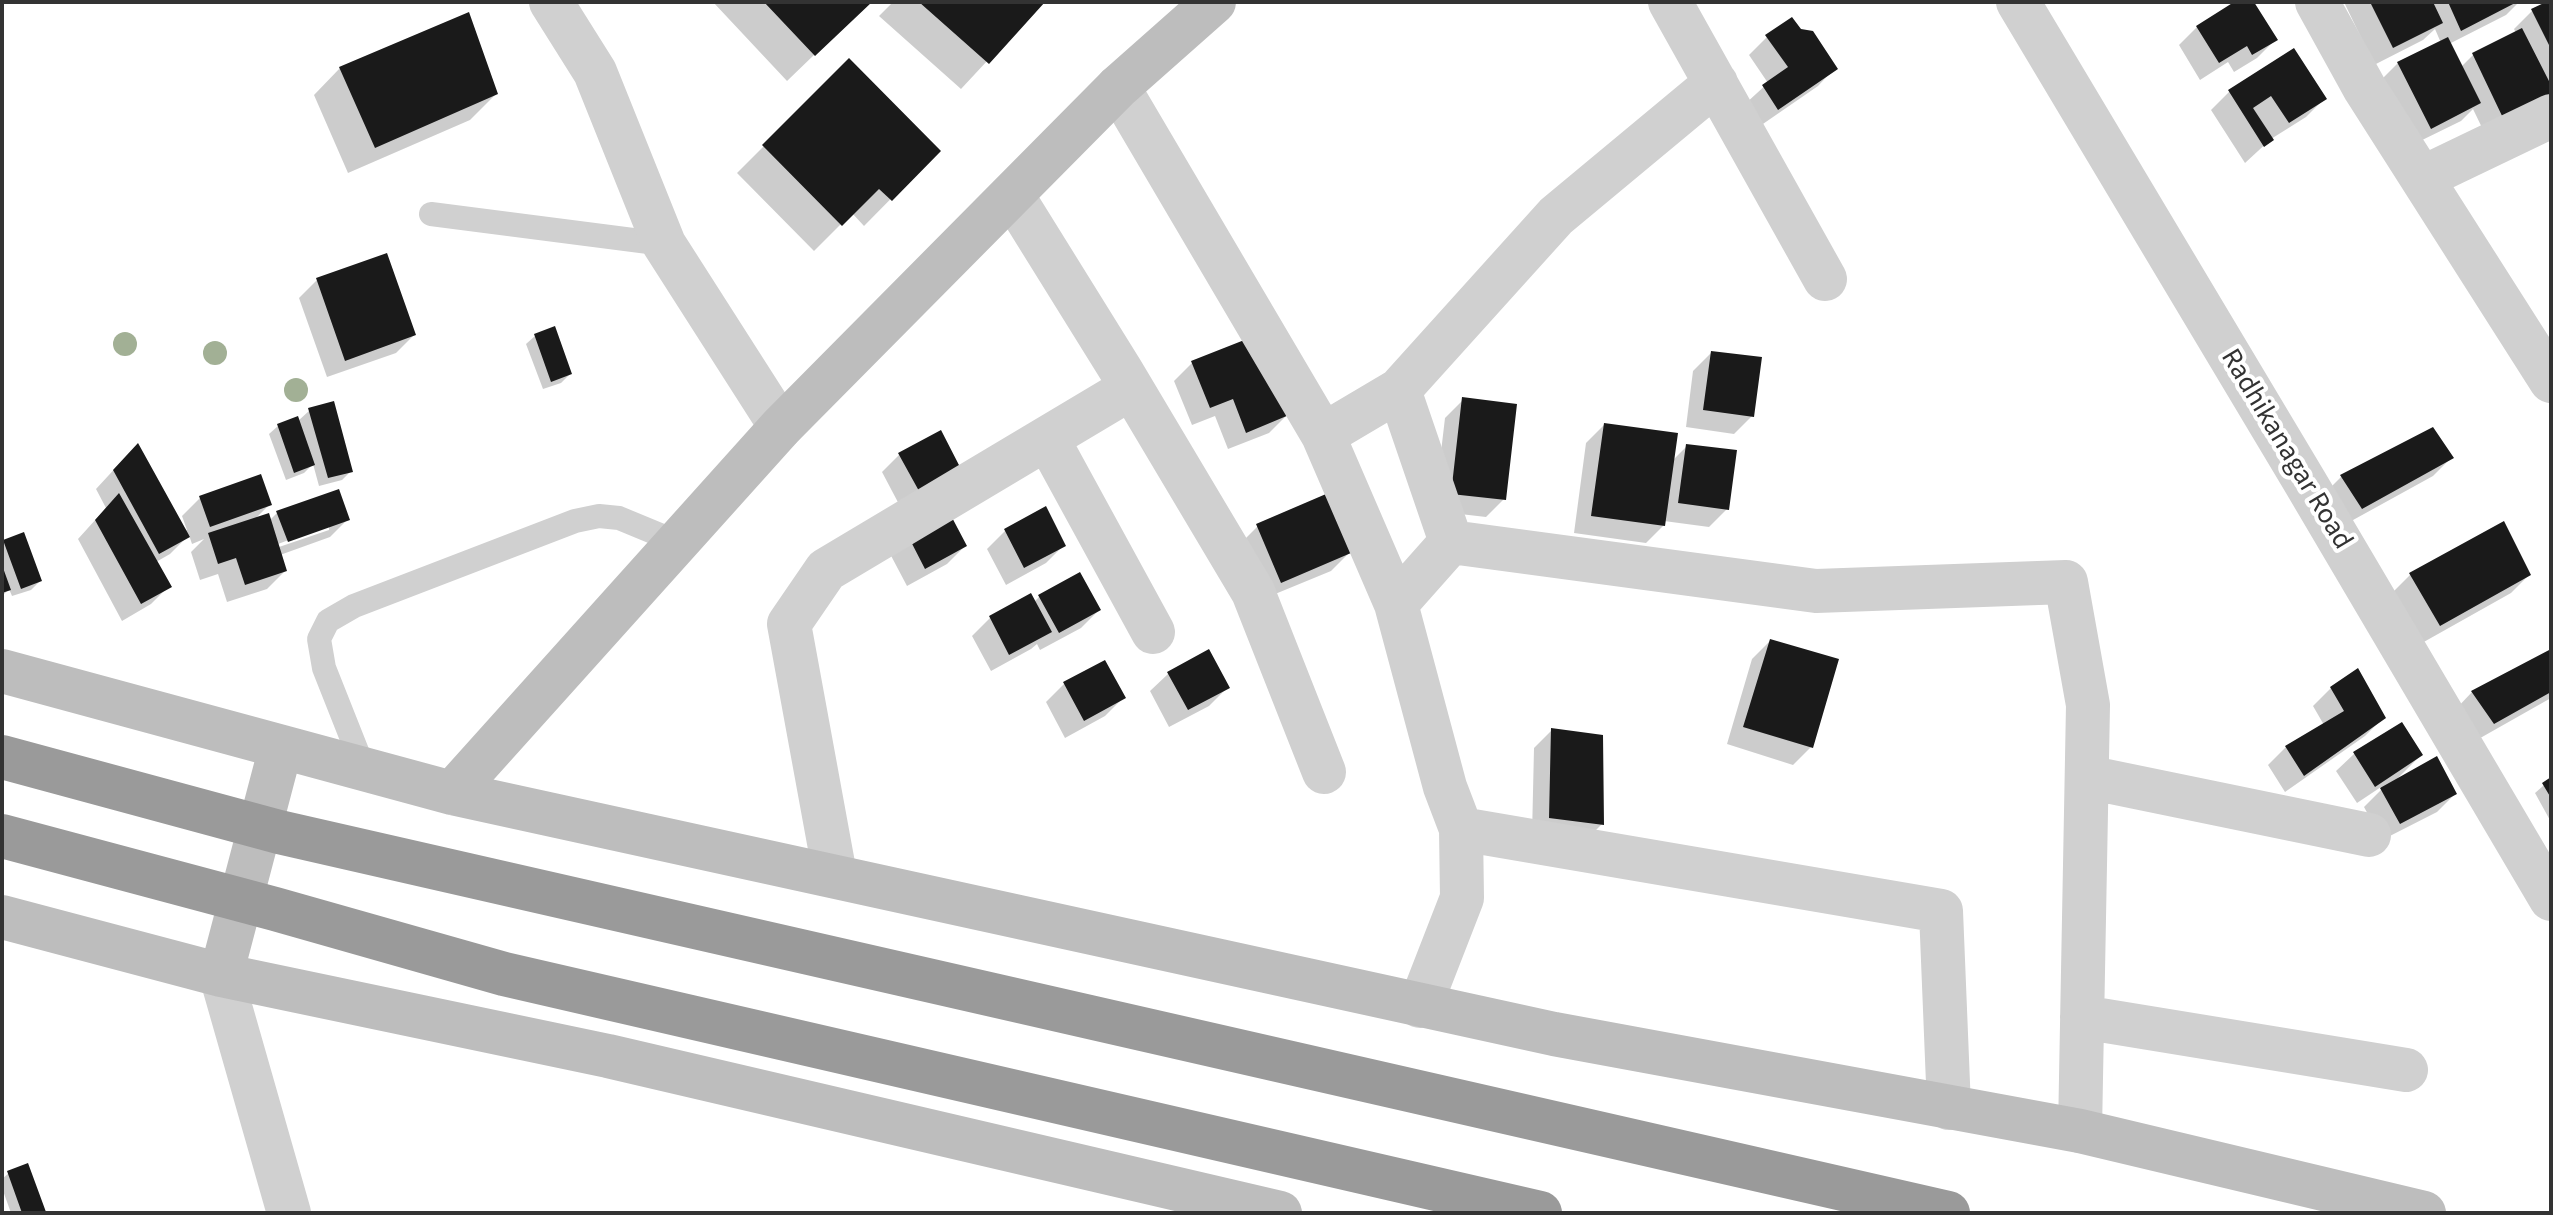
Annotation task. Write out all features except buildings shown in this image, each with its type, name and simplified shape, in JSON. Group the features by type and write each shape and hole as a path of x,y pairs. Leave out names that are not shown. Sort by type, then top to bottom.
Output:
{"highway":[{"path":"2,757 279,832 1948,1213"},
{"path":"2,836 504,974 1540,1213"}],"main road":[{"path":"452,793 781,427 1118,87 1214,2"},
{"path":"2,671 452,793 1554,1034 2080,1131 2424,1213"},
{"path":"221,975 281,747"},
{"path":"2,917 221,975 624,1059 1203,1204 1280,1213"}],"street":[{"path":"551,2 595,72 664,244 781,427"},
{"path":"1670,2 1825,279"},
{"name":"Radhikanagar Road","path":"2018,2 2551,899"},
{"path":"2317,2 2365,89 2551,381"},
{"path":"1323,435 1399,390 1556,216 1716,83"},
{"path":"1118,87 1323,435 1396,604 1445,787 1461,829 1462,898 1420,1006"},
{"path":"2422,178 2551,116"},
{"path":"1012,195 1253,592 1324,772"},
{"path":"835,875 789,624 826,570 1131,388"},
{"path":"1399,390 1451,542"},
{"path":"1047,438 1153,632"},
{"path":"1396,604 1451,542"},
{"path":"1451,542 1816,591 2066,582 2088,705 2080,1131"},
{"path":"2087,777 2369,835"},
{"path":"1461,829 1941,911 1949,1108"},
{"path":"221,975 289,1213"},
{"path":"2082,1017 2406,1070"}],"lane":[{"path":"431,214 664,244"},
{"path":"364,769 324,668 319,639 328,621 354,606 575,521 599,516 619,518 677,542"}]}
